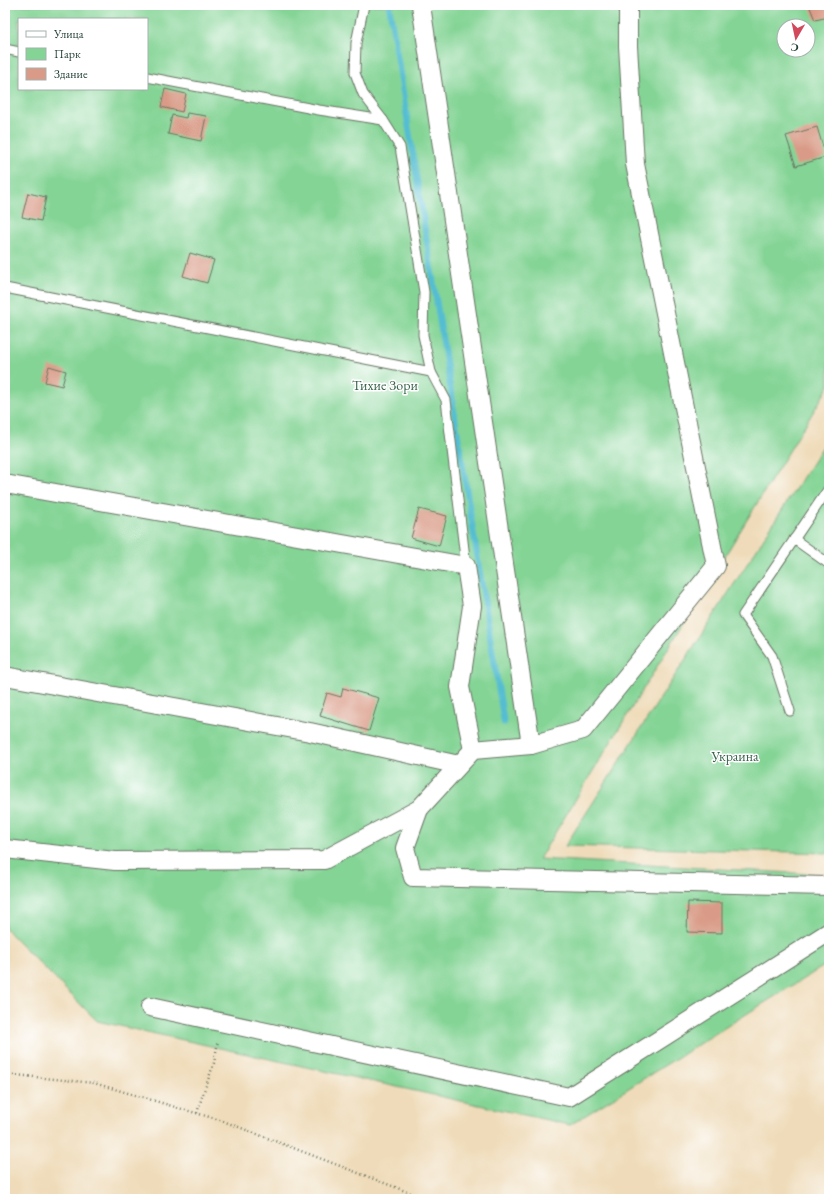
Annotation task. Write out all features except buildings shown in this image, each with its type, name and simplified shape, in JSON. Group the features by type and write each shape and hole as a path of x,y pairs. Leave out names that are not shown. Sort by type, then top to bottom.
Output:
{"street":[{"path":"421,5 531,745"},
{"path":"5,849 116,861 324,860 419,808 473,750 531,745 583,730 716,566 635,164 628,46 628,5"},
{"path":"5,484 466,566 472,606 460,687 473,750"},
{"path":"5,676 310,732 459,765"},
{"path":"419,808 405,848 413,877 829,886"},
{"path":"150,1007 569,1097 829,932"}],"lane":[{"path":"364,5 356,42 355,73 363,94 384,120 400,147 424,292 423,335 431,372 446,400 466,566"},
{"path":"5,49 18,52"},
{"path":"148,77 319,110 384,120"},
{"path":"5,288 431,372"},
{"path":"790,711 772,656 743,615 829,488"},
{"path":"794,539 829,564"}],"path":[{"path":"197,1113 214,1064 222,1023"},
{"path":"5,1074 94,1083 197,1113 223,1121 426,1199"}],"green space":[{"name":"Тихие Зори","path":"5,5 829,5 829,386 539,859 829,875 829,963 570,1125 97,1021 5,928"},
{"name":"Украина","path":"829,437 829,853 565,846"}],"waterway":[{"path":"389,5 504,723"}]}
